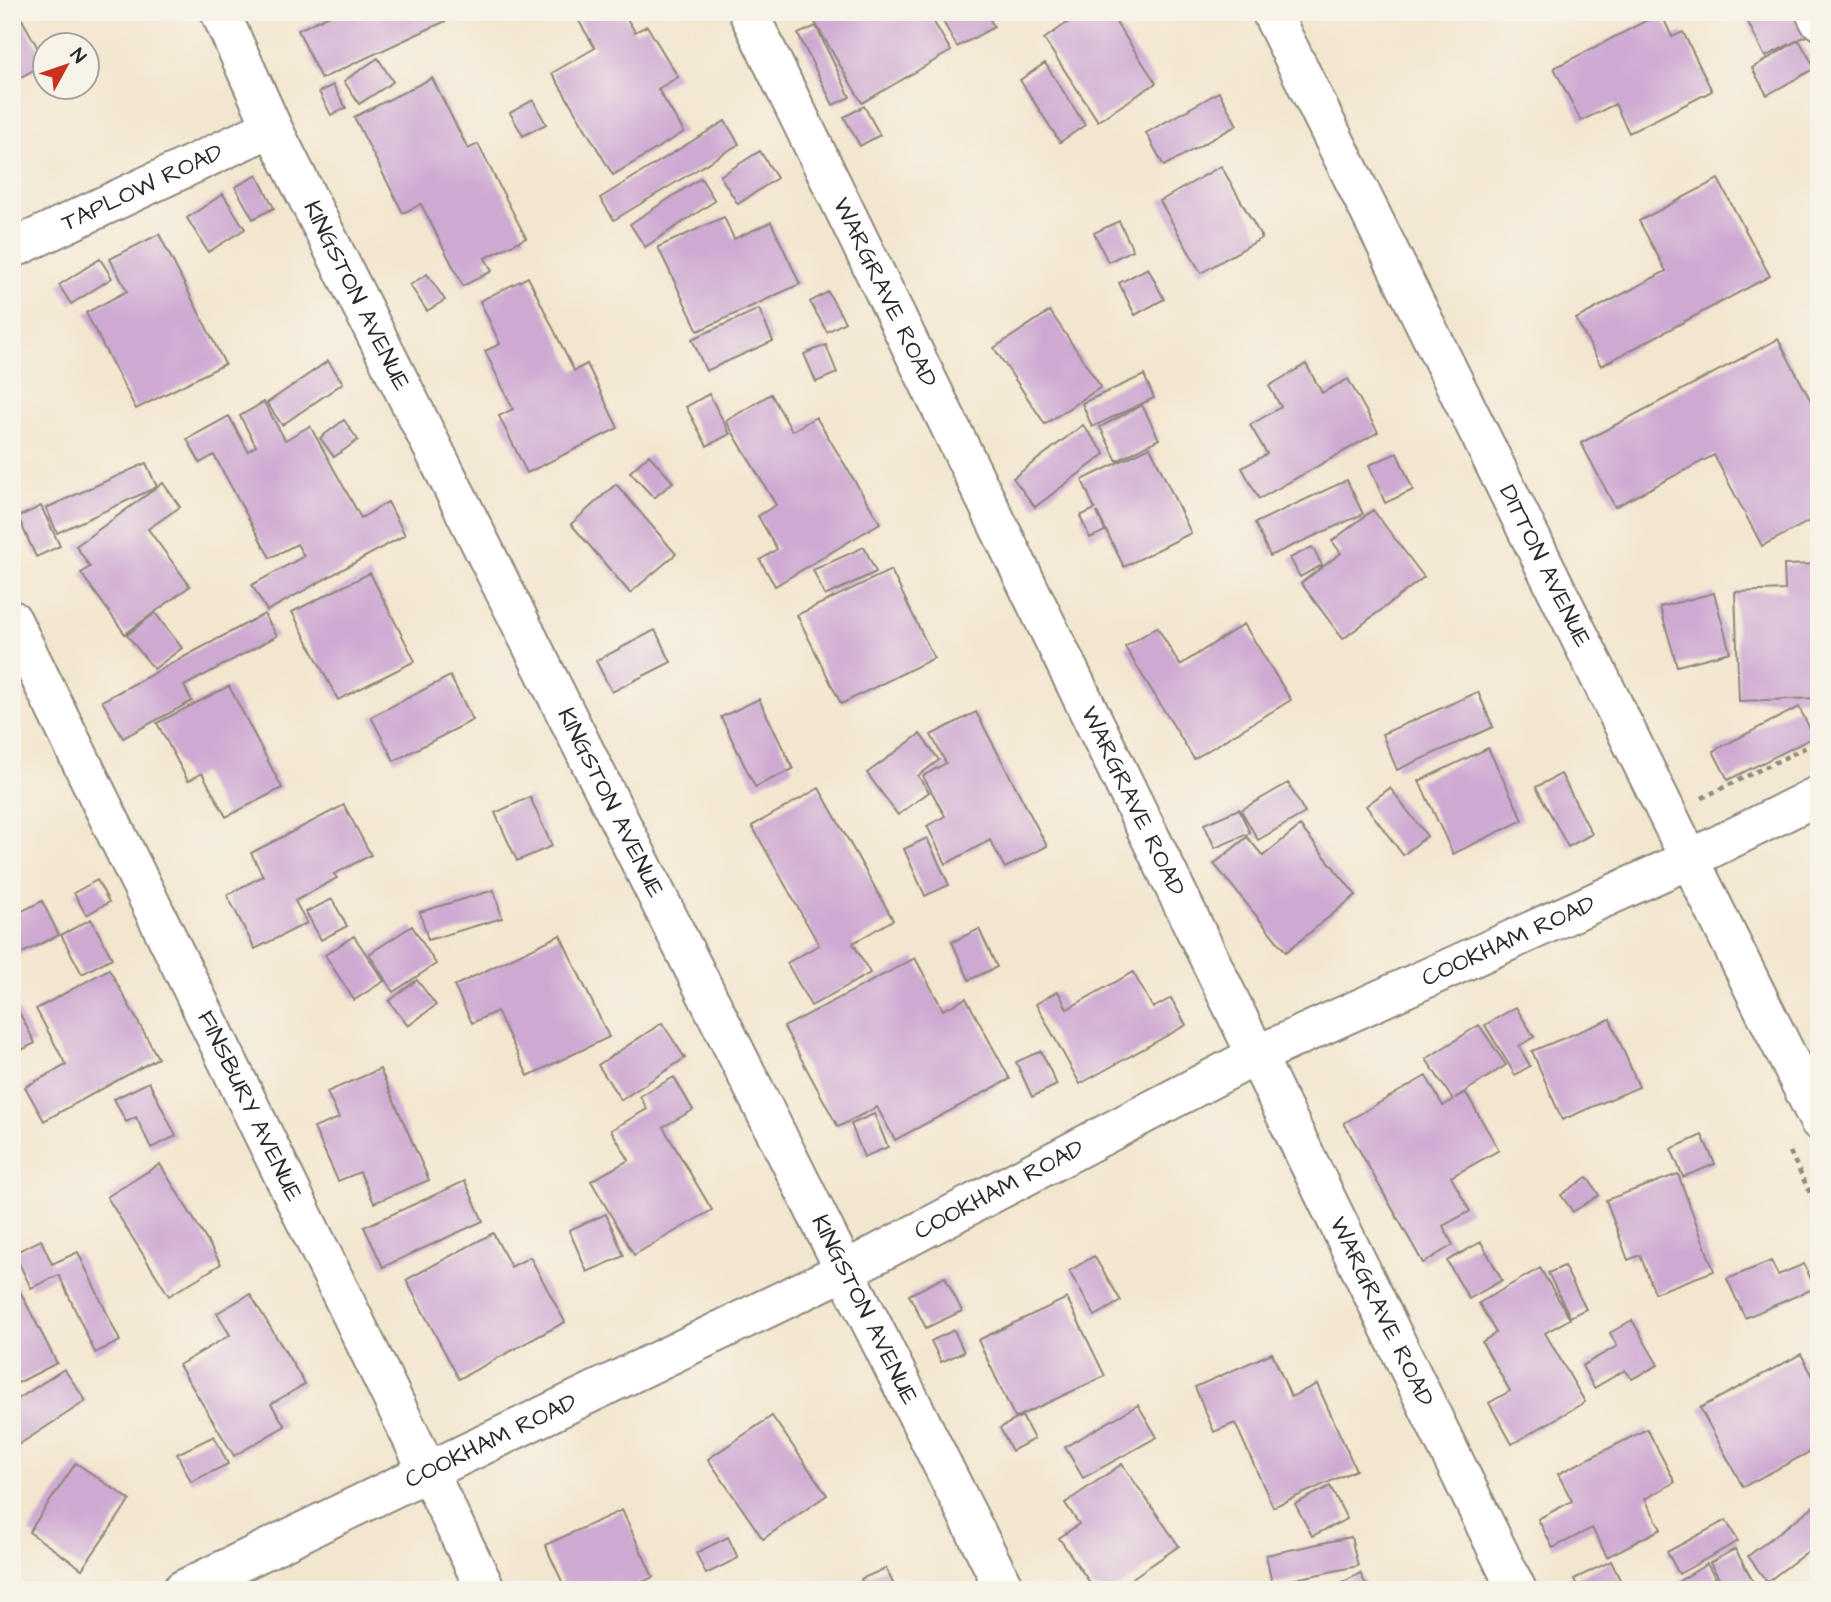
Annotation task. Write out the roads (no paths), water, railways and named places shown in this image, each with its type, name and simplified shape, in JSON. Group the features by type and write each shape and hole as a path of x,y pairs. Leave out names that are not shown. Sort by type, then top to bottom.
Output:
{"street":[{"name":"KINGSTON AVENUE","path":"220,12 272,127 1005,1590"},
{"name":"WARGRAVE ROAD","path":"748,12 1517,1590"},
{"name":"DITTON AVENUE","path":"1271,12 1819,1121"},
{"path":"1815,12 1819,20"},
{"name":"TAPLOW ROAD","path":"12,249 272,127"},
{"name":"FINSBURY AVENUE","path":"12,620 486,1590"},
{"name":"COOKHAM ROAD","path":"181,1590 846,1270 1257,1055 1688,860 1819,795"}]}
